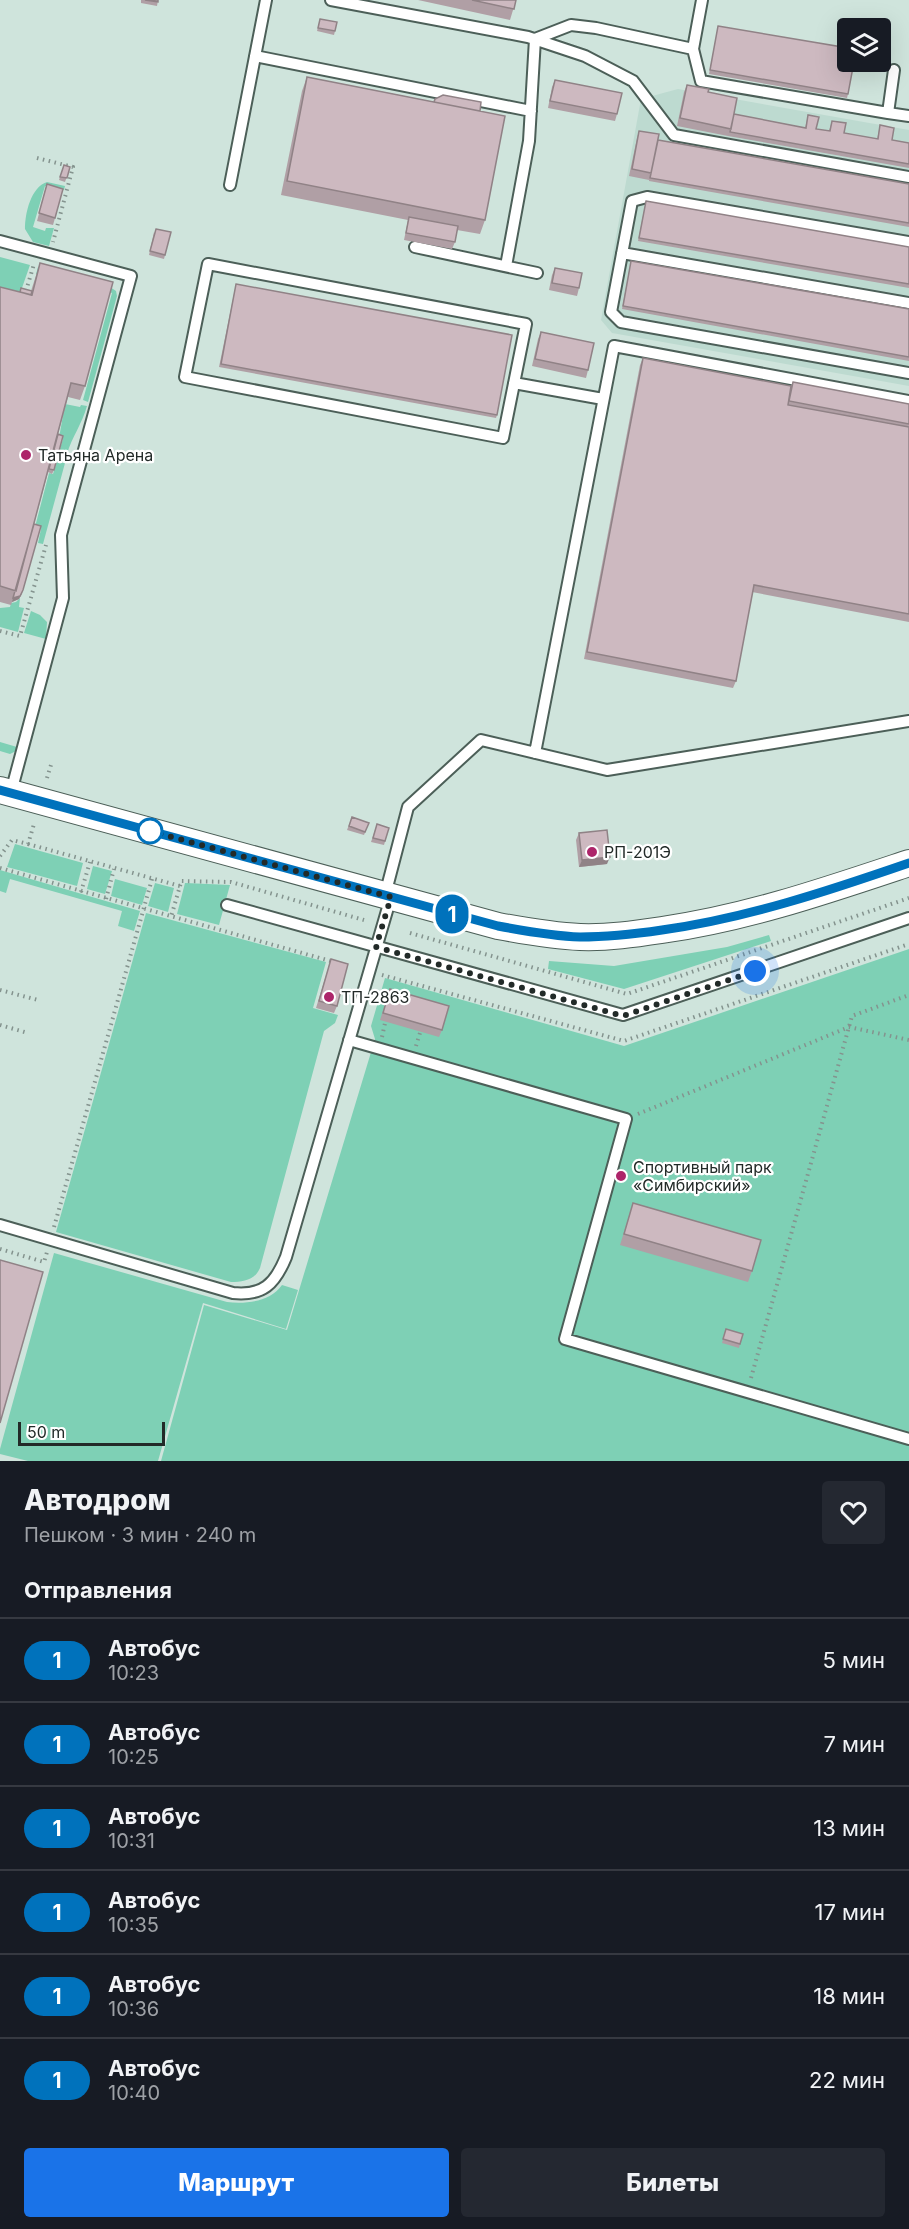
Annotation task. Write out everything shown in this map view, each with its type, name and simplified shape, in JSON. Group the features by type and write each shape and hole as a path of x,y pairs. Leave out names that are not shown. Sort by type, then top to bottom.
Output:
{"street":[{"path":"5,791 498,926 534,933 580,937 625,936 702,925 753,913 909,863"}],"lane":[{"path":"230,185 267,0"},
{"path":"332,0 535,39 585,56 633,81 674,135 909,177"},
{"path":"702,0 693,49 701,81 909,117"},
{"path":"535,39 571,25 596,28 693,49"},
{"path":"506,266 530,141 535,39"},
{"path":"255,56 531,111"},
{"path":"888,113 894,70"},
{"path":"909,242 647,196 632,201 611,312 621,322 909,373"},
{"path":"0,241 131,276 61,535 63,598 5,791"},
{"path":"414,247 537,273"},
{"path":"622,253 909,303"},
{"path":"208,264 526,324 514,383 502,438 185,377 208,264"},
{"path":"536,753 614,346 909,401"},
{"path":"514,383 603,399"},
{"path":"0,1225 232,1293 246,1294 261,1291 279,1274 286,1257 376,947 408,807 481,741 607,770 909,721"},
{"path":"227,905 623,1016 909,918"},
{"path":"349,1040 626,1119 565,1339 909,1438"}],"path":[{"path":"37,158 73,167 49,254"},
{"path":"27,291 34,263 45,266"},
{"path":"0,631 20,636 46,543"},
{"path":"47,778 51,765"},
{"path":"28,844 34,824"},
{"path":"0,856 12,840 180,886"},
{"path":"81,892 90,862"},
{"path":"106,899 114,869"},
{"path":"0,1249 44,1262 152,879"},
{"path":"171,917 181,880 231,882 364,920"},
{"path":"0,990 38,1000"},
{"path":"747,1392 852,1016 909,995"},
{"path":"0,1025 28,1033"},
{"path":"626,1119 849,1027 909,1040"}],"shaded area":[{"path":"678,89 909,130 909,386 612,333 601,320 641,99"}],"green space":[{"path":"47,182 65,186 64,190 45,186 33,227 45,231 46,228 54,228 49,246 33,242 25,229 26,216 33,195 41,185"},
{"path":"0,257 30,265 16,305 0,301"},
{"path":"38,267 110,287 116,291 117,296 88,402 83,400 112,293 36,274"},
{"path":"65,404 87,406 67,454 59,452 63,439 59,438"},
{"path":"57,461 65,463 43,544 38,543 41,529 35,527 49,473 53,474"},
{"path":"20,598 19,607 24,608 18,632 0,627 0,608 10,607 11,603"},
{"path":"31,611 40,615 47,622 46,639 24,633"},
{"path":"0,742 17,747 16,751 10,754 0,751"},
{"path":"15,844 83,863 77,886 7,867"},
{"path":"93,866 112,871 105,894 87,889"},
{"path":"0,870 140,911 134,931 118,926 122,911 10,879 6,893 0,891"},
{"path":"115,879 147,888 142,905 111,896"},
{"path":"155,883 174,888 168,912 148,906"},
{"path":"185,883 230,885 219,925 177,914"},
{"path":"146,913 326,962 313,1008 338,1015 335,1023 324,1031 260,1268 252,1278 244,1281 231,1282 56,1232"},
{"path":"769,935 771,941 624,989 548,969 549,961 614,966 727,947"},
{"name":"Спортивный парк «Симбирский»","path":"909,949 909,1461 161,1461 204,1305 287,1330 375,1039 371,1026 385,978 624,1046"},
{"path":"54,1253 227,1302 257,1301 271,1295 282,1285 298,1290 286,1329 203,1303 158,1461 28,1461 0,1454 0,1449"}],"building":[{"path":"472,0 516,0 514,9"},
{"path":"320,19 337,22 335,31 318,28"},
{"path":"718,26 837,46 837,72 852,72 848,94 710,70"},
{"path":"307,77 505,116 485,220 287,181"},
{"path":"555,80 622,93 617,114 550,101"},
{"path":"687,85 737,98 731,129 680,118"},
{"path":"443,95 481,102 480,111 434,102"},
{"path":"734,114 806,128 808,115 819,117 816,129 830,131 832,121 846,123 844,133 878,139 880,125 894,128 892,140 909,143 909,164 730,132"},
{"path":"639,131 659,134 651,173 632,169"},
{"path":"658,140 909,184 909,223 650,178"},
{"path":"64,165 70,167 67,178 60,177"},
{"path":"47,184 63,189 55,218 39,213"},
{"path":"646,201 909,247 909,284 639,238"},
{"path":"409,217 458,226 455,242 406,233"},
{"path":"156,229 171,232 165,255 150,251"},
{"path":"631,261 909,309 909,357 623,306"},
{"name":"Татьяна Арена","path":"40,263 113,282 85,386 71,383 16,591 0,586 0,287 32,295"},
{"path":"555,268 582,273 579,288 552,283"},
{"path":"236,284 512,335 497,415 221,364"},
{"path":"21,288 32,291 31,295 20,292"},
{"path":"541,332 594,343 588,370 535,359"},
{"path":"643,358 791,386 788,405 909,427 909,614 754,585 736,681 587,652"},
{"path":"793,382 909,404 909,424 789,401"},
{"path":"58,434 63,436 54,470 49,469"},
{"path":"34,524 41,526 23,590 20,596 13,598"},
{"path":"352,817 369,823 365,832 349,826"},
{"path":"377,824 389,828 385,841 373,838"},
{"name":"РП-201Э","path":"607,830 610,857 582,860 579,833"},
{"name":"ТП-2863","path":"331,959 348,964 337,1006 319,1001"},
{"path":"390,989 449,1006 442,1030 383,1013"},
{"path":"633,1203 761,1240 752,1271 624,1234"},
{"path":"0,1260 43,1272 0,1423"},
{"path":"726,1329 743,1334 740,1344 723,1339"}],"bus line":[{"name":"1","path":"0,790 498,926 534,933 580,937 625,936 702,925 753,913 909,863"}],"place":[{"name":"Татьяна Арена","path":"26,455"},
{"name":"РП-201Э","path":"592,852"},
{"name":"ТП-2863","path":"329,997"},
{"name":"Спортивный парк «Симбирский»","path":"621,1176"}],"route":[{"path":"150,831 391,897 376,947 623,1016 755,971"}]}
